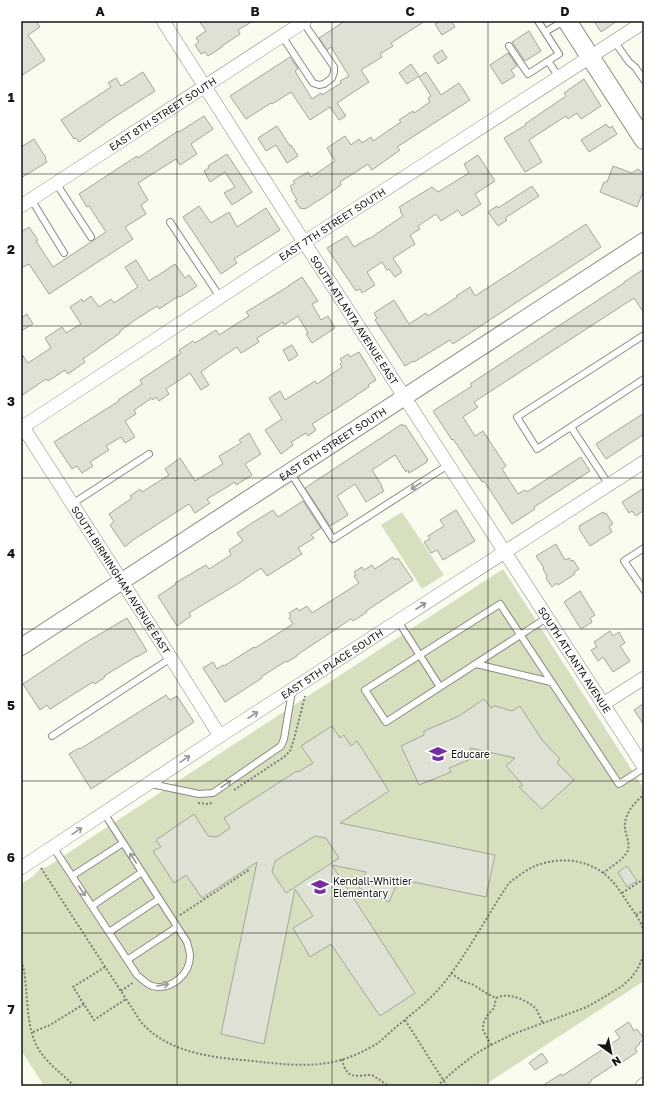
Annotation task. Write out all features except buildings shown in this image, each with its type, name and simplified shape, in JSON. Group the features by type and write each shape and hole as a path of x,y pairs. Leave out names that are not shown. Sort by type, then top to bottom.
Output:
{"main road":[{"path":"567,21 644,140"}],"street":[{"path":"163,21 205,86"},
{"name":"EAST 8TH STREET SOUTH","path":"26,203 304,21"},
{"name":"EAST 7TH STREET SOUTH","path":"22,426 644,22"},
{"name":"SOUTH ATLANTA AVENUE EAST","path":"205,86 304,242 505,552"},
{"name":"EAST 6TH STREET SOUTH","path":"21,647 644,241"},
{"name":"SOUTH BIRMINGHAM AVENUE EAST","path":"22,426 220,736"},
{"name":"EAST 5TH PLACE SOUTH","path":"21,868 220,736 644,462"},
{"name":"SOUTH ATLANTA AVENUE","path":"505,552 644,767"},
{"path":"603,704 644,678"}],"lane":[{"path":"282,36 313,83 318,85 324,84 332,78 334,67 304,21"},
{"path":"509,46 528,74 559,54 538,21"},
{"path":"545,32 564,21"},
{"path":"614,41 644,80"},
{"path":"548,61 559,77"},
{"path":"56,183 91,237"},
{"path":"26,203 64,253"},
{"path":"170,222 220,297"},
{"path":"644,335 517,418 537,449 644,379"},
{"path":"571,427 609,485"},
{"path":"72,504 149,454"},
{"path":"290,472 333,539 448,465"},
{"path":"644,548 624,561 644,590"},
{"path":"548,617 520,635 476,664 386,722 365,690 500,604 520,635 551,682 619,784 644,767"},
{"path":"398,621 440,687"},
{"path":"52,736 171,658"},
{"path":"476,664 551,682"},
{"path":"149,783 199,794 213,793 282,746 293,689"},
{"path":"53,847 140,978 148,984 157,986 167,985 177,981 184,974 188,965 190,955 187,942 104,813"},
{"path":"72,876 123,843"},
{"path":"92,906 142,872"},
{"path":"109,932 159,899"},
{"path":"127,960 177,927"}],"path":[{"path":"603,873 610,866 620,860 628,851 624,827 626,818 633,806 644,795"},
{"path":"41,868 146,1028 174,1047 227,1058 286,1064 314,1065 335,1062 347,1058 377,1043 432,996 451,973 509,883 534,867 547,863 572,860 584,863 603,873 615,884 636,915 644,932"},
{"path":"179,916 249,870"},
{"path":"621,893 644,879"},
{"path":"636,915 644,910"},
{"path":"437,1086 474,1055 491,1045 513,1034 587,1007 621,987 637,970 644,955"},
{"path":"21,962 25,971 30,1021 34,1040 42,1055 74,1086"},
{"path":"105,967 73,987 94,1020 126,999"},
{"path":"451,973 462,981 474,985 486,994 496,998 504,996 523,1000 534,1007 543,1023"},
{"path":"121,991 140,978"},
{"path":"491,1045 483,1030 483,1024 487,1016 494,1008 496,998"},
{"path":"32,1032 50,1025 84,1004"},
{"path":"405,1020 447,1086"},
{"path":"342,1059 346,1071 352,1075 372,1075 388,1086"}],"green space":[{"path":"402,512 444,575 422,589 381,525"},
{"path":"503,569 644,789 644,981 483,1086 44,1086 21,1050 21,884 32,877 41,868 47,867"}],"place":[{"name":"Educare","path":"438,754"},
{"name":"Kendall-Whittier Elementary","path":"320,887"}]}
